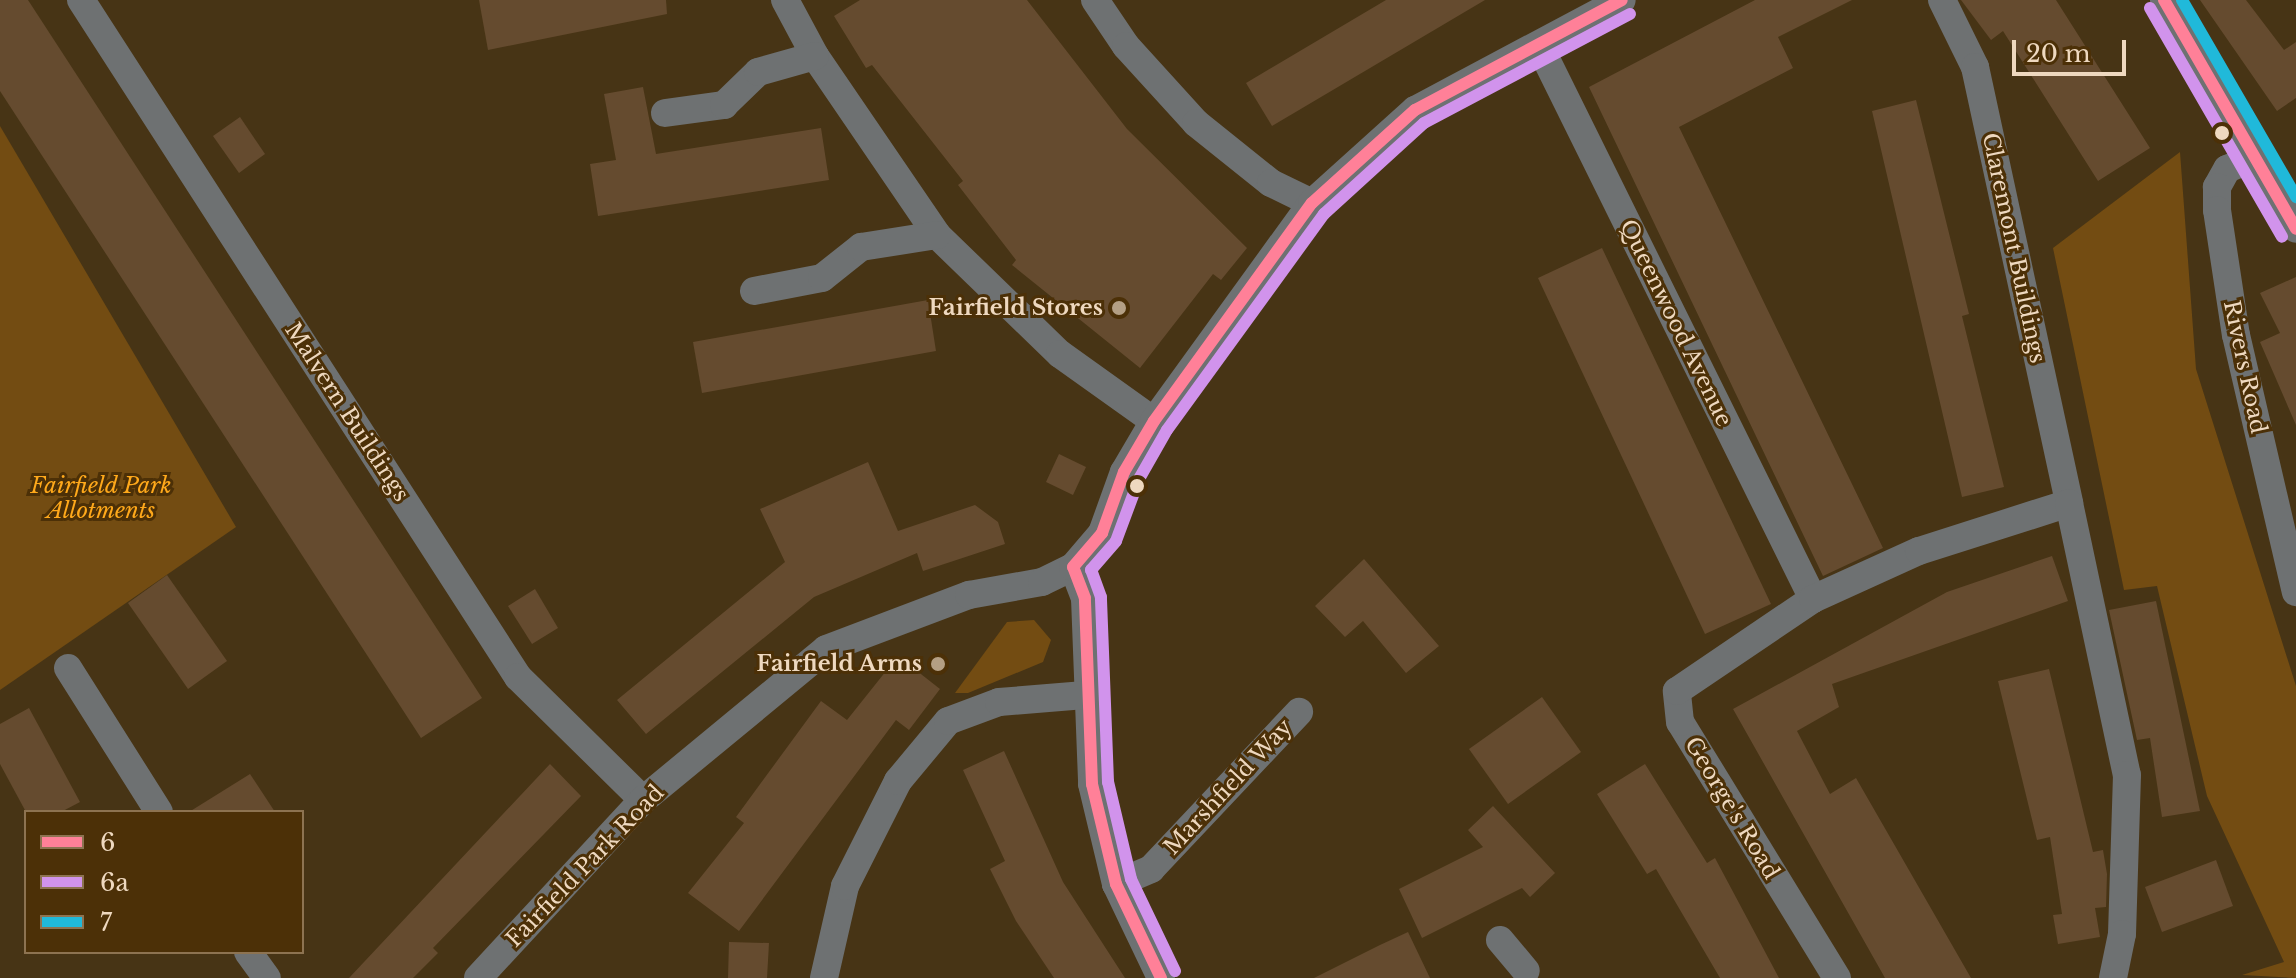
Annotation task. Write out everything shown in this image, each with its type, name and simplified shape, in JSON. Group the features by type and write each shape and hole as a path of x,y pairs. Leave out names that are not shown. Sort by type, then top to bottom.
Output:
{"street":[{"name":"Malvern Buildings","path":"81,0 518,677 643,800"},
{"path":"785,0 815,56 937,235 1060,354 1154,421"},
{"path":"1095,0 1126,46 1196,123 1271,183 1312,203"},
{"path":"1161,978 1116,884 1092,784 1085,695 1085,598 1073,567 1102,533 1124,472 1154,421 1312,203 1415,110 1540,47 1583,9 1622,0"},
{"name":"Claremont Buildings","path":"1942,0 1975,67 2127,775 2122,934 2113,978"},
{"path":"2164,0 2253,158 2288,199 2296,229"},
{"name":"Queenwood Avenue","path":"1540,47 1813,599"},
{"path":"665,113 724,105 758,72 815,56"},
{"name":"Rivers Road","path":"2253,158 2227,169 2217,187 2217,210 2236,335 2296,592"},
{"path":"754,291 822,278 861,247 937,235"},
{"path":"1813,599 1919,551 2069,503"},
{"name":"Fairfield Park Road","path":"478,978 643,800 826,649 969,595 1042,582 1073,567"},
{"name":"George's Road","path":"1813,599 1677,691 1680,722 1837,978"},
{"path":"68,668 158,810"},
{"path":"824,978 845,886 898,781 948,721 999,702 1085,695"},
{"name":"Marshfield Way","path":"1116,884 1151,869 1299,712"},
{"path":"1500,940 1529,968"},
{"path":"249,954 267,978"}],"green space":[{"name":"Fairfield Park Allotments","path":"0,126 236,527 0,690"},
{"path":"2180,152 2196,369 2296,686 2296,978 2242,975 2284,962 2207,796 2157,586 2124,590 2053,248"},
{"path":"1034,620 1051,640 1043,662 968,693 955,693 1007,622"}],"building":[{"path":"0,0 28,0 482,698 421,738 0,91"},
{"path":"479,0 666,0 667,14 488,50"},
{"path":"860,0 1027,0 1127,129 1247,248 1221,280 1213,274 1140,368 1012,265 1016,260 958,185 963,181 872,65 866,68 834,16"},
{"path":"1386,0 1485,0 1272,126 1246,83"},
{"path":"1755,0 1852,0 1778,37 1793,68 1679,127 1883,548 1823,576 1589,87"},
{"path":"1961,0 2056,0 2150,148 2098,181 2003,31 1991,40"},
{"path":"2200,0 2246,0 2284,50 2296,42 2296,98 2277,111"},
{"path":"643,87 656,154 821,128 829,180 598,216 590,164 616,160 604,94"},
{"path":"1916,100 1969,314 1962,316 2004,487 1962,497 1872,111"},
{"path":"240,117 265,154 239,173 213,136"},
{"path":"1602,248 1771,604 1705,634 1538,278"},
{"path":"2296,277 2296,425 2260,342 2280,333 2260,293"},
{"path":"928,300 936,351 702,393 693,342"},
{"path":"1059,454 1086,467 1073,495 1046,482"},
{"path":"868,462 898,531 975,505 998,522 1005,544 923,571 917,553 814,597 646,734 617,700 785,562 760,509"},
{"path":"2052,556 2068,601 1832,684 1839,707 1797,731 1830,794 1856,778 1971,978 1885,978 1733,709 1947,592"},
{"path":"1364,559 1439,646 1406,673 1363,621 1345,637 1315,606"},
{"path":"167,575 227,661 188,689 128,603"},
{"path":"535,589 558,628 532,644 508,606"},
{"path":"2156,601 2200,811 2162,817 2150,738 2137,740 2109,610"},
{"path":"898,656 940,689 909,730 896,720 739,931 688,893 744,823 736,817 821,701 847,720"},
{"path":"2049,669 2093,852 2103,850 2107,874 2106,907 2095,908 2100,937 2058,944 2053,915 2062,914 2050,837 2037,840 1998,681"},
{"path":"1542,697 1581,752 1508,804 1469,749"},
{"path":"29,708 80,802 65,810 25,810 0,764 0,724"},
{"path":"1004,751 1063,882 1125,978 1054,978 1016,921 990,869 1005,861 963,770"},
{"path":"550,764 581,796 433,948 438,953 413,978 349,978"},
{"path":"1645,764 1707,863 1715,858 1779,978 1720,978 1656,869 1647,874 1597,794"},
{"path":"250,774 274,810 192,810"},
{"path":"1493,806 1555,873 1530,897 1522,888 1422,938 1399,889 1483,847 1468,830"},
{"path":"2216,860 2233,906 2162,932 2145,887"},
{"path":"1408,932 1430,978 1314,978 1380,945"},
{"path":"729,942 769,943 767,978 728,978"}],"transit line":[{"name":"6","path":"1161,978 1116,884 1092,784 1085,598 1073,567 1102,533 1124,472 1154,421 1312,203 1415,110 1622,0"},
{"name":"6","path":"2164,0 2296,229"},
{"name":"7","path":"2182,0 2296,197"},
{"name":"6a","path":"2150,8 2282,237"},
{"name":"6a","path":"1175,971 1131,879 1108,782 1101,597 1091,570 1116,541 1139,479 1167,430 1324,214 1424,123 1630,14"}],"place":[{"name":"Fairfield Stores","path":"1119,308"},
{"name":"Fairfield Arms","path":"938,664"}]}
